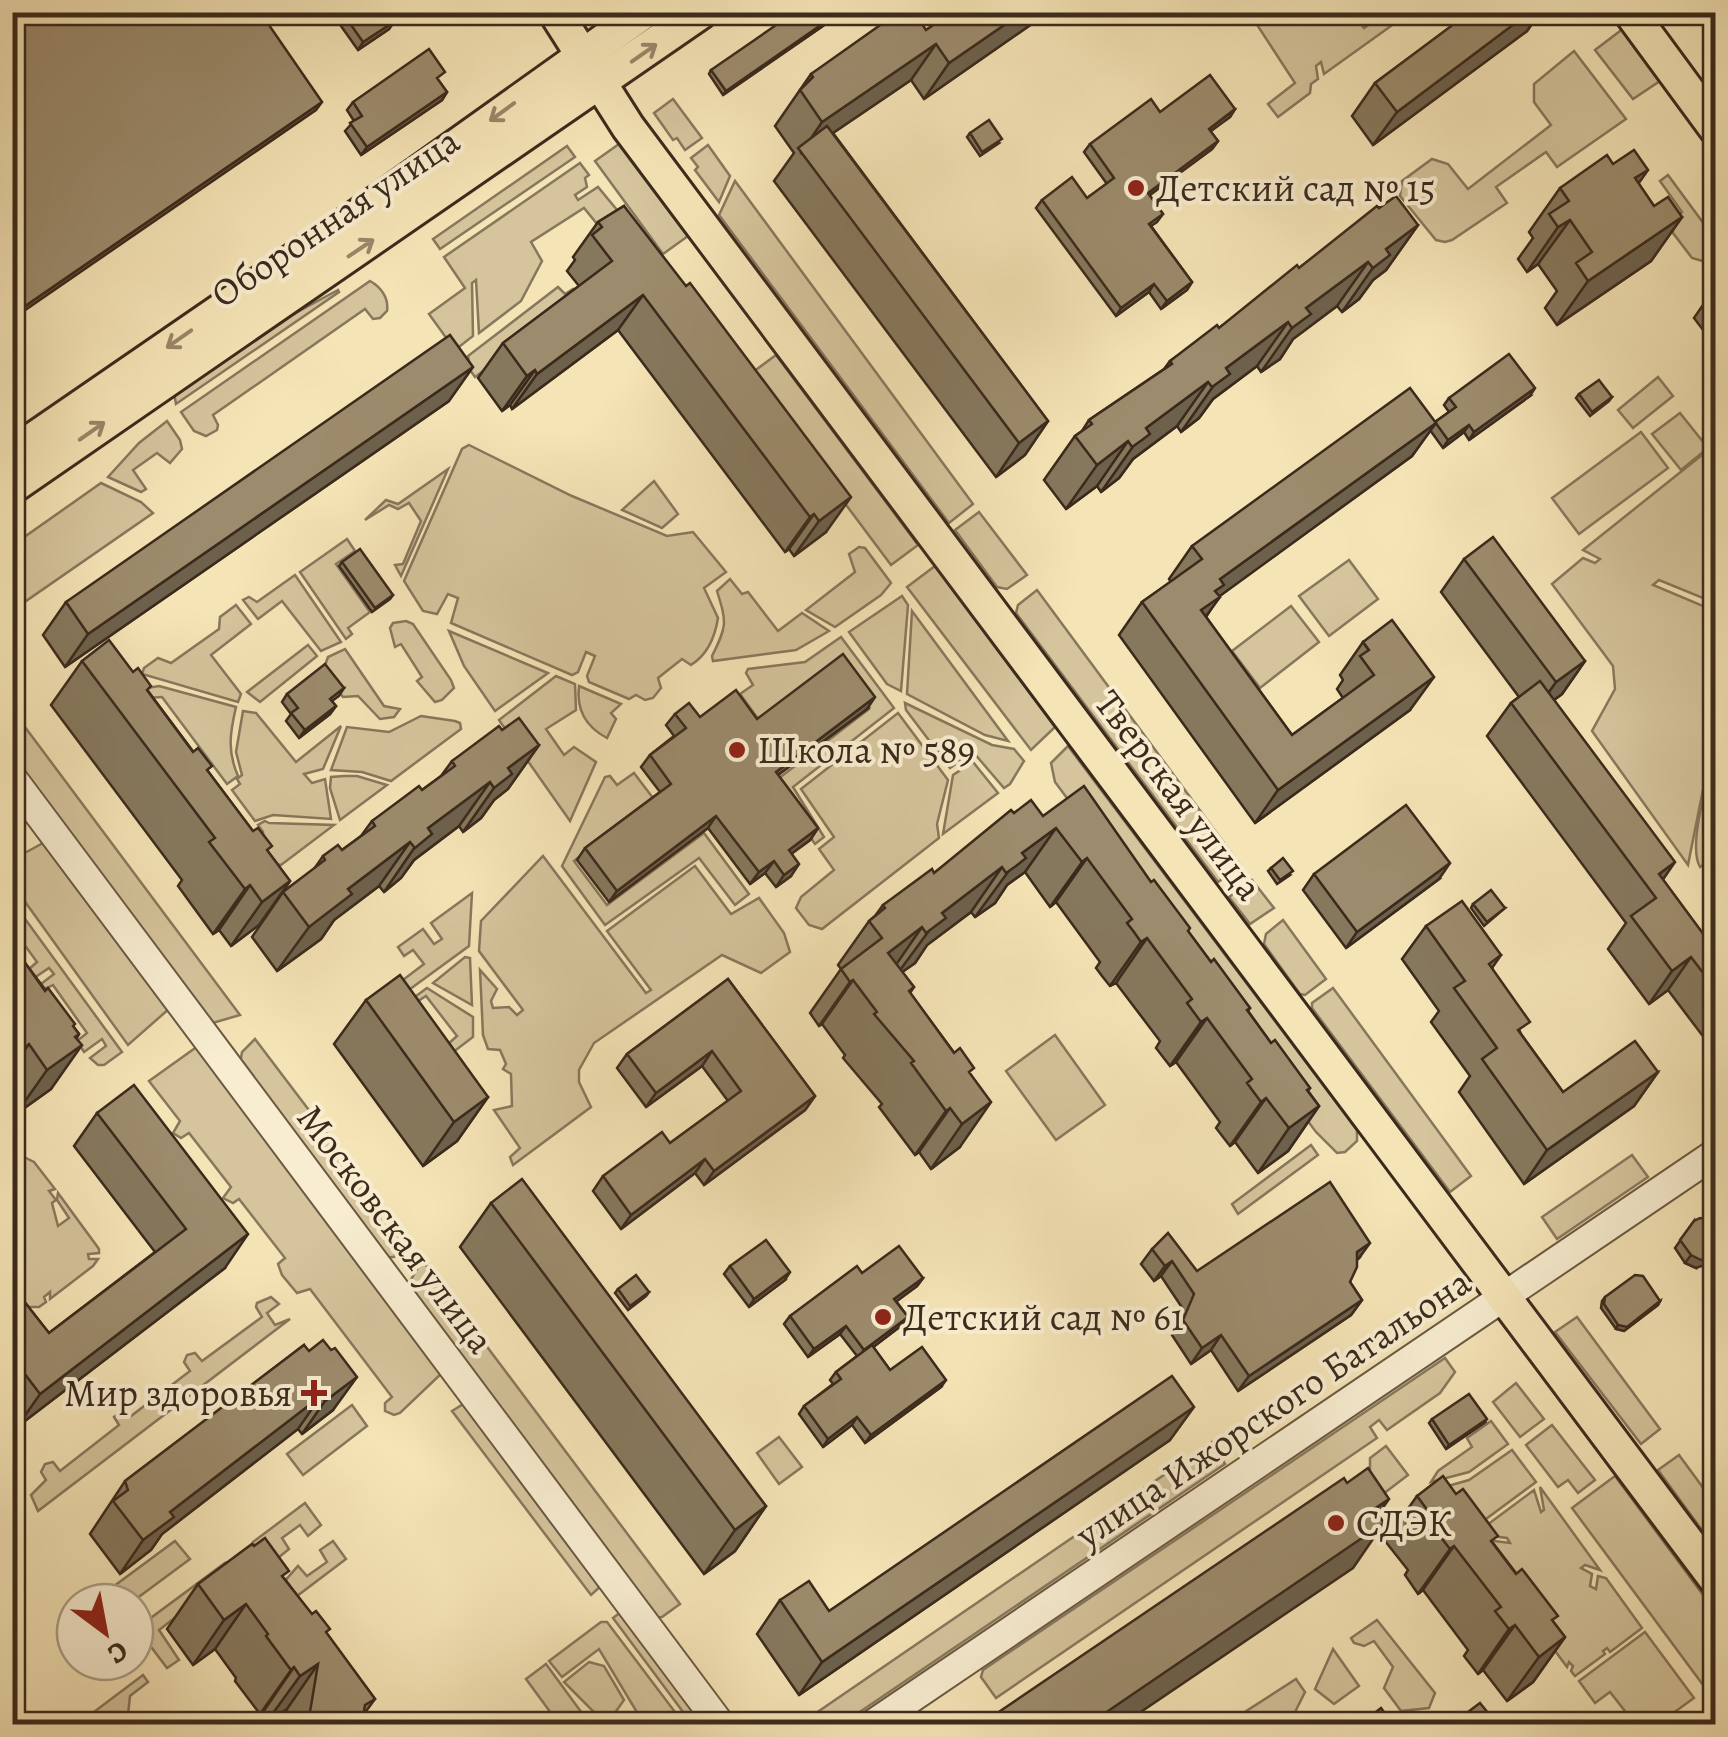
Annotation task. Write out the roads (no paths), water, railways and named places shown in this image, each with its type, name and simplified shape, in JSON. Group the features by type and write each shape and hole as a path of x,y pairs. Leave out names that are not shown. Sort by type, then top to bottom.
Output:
{"main road":[{"name":"Тверская улица","path":"555,12 599,84 1716,1580"},
{"name":"Оборонная улица","path":"12,454 358,216 644,12"},
{"name":"Оборонная улица","path":"12,487 701,12"},
{"path":"1630,12 1716,129"},
{"path":"1657,12 1716,92"}],"street":[{"name":"Московская улица","path":"12,778 720,1724"},
{"name":"улица Ижорского Батальона","path":"873,1724 1716,1153"}],"place":[{"name":"Детский сад № 15","path":"1136,188"},
{"name":"Школа № 589","path":"737,750"},
{"name":"Детский сад № 61","path":"883,1317"},
{"name":"Мир здоровья","path":"314,1393"},
{"name":"СДЭК","path":"1336,1523"}]}
